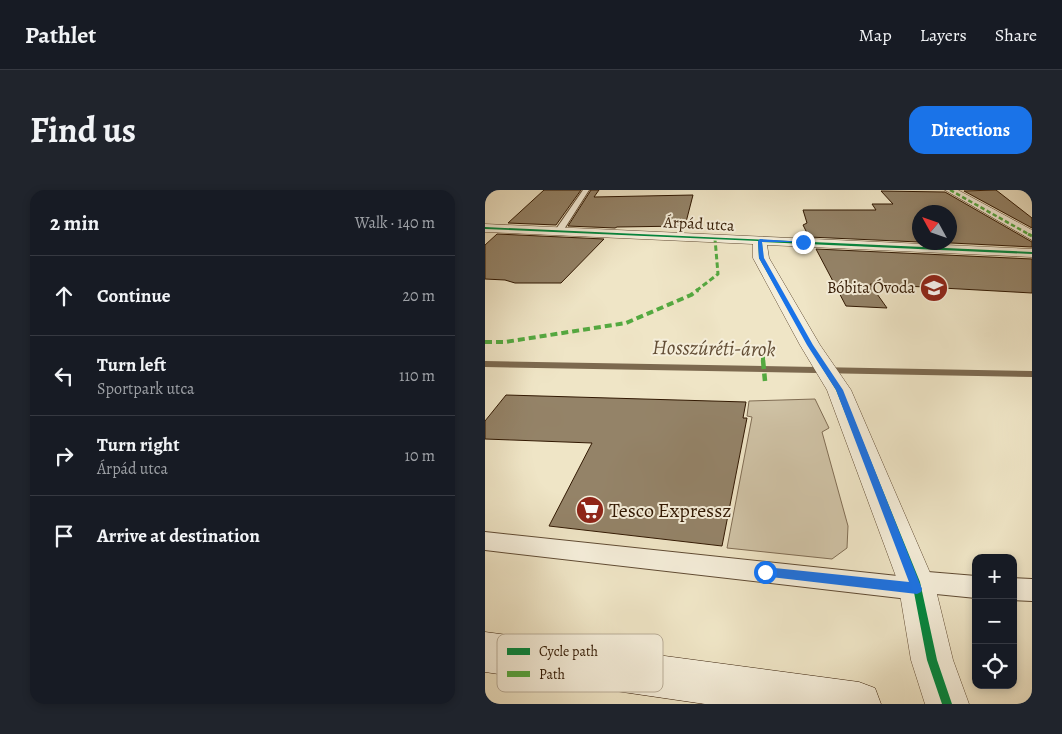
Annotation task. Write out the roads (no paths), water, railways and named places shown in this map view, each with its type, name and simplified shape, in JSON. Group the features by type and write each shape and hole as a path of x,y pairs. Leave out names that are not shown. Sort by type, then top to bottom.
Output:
{"street":[{"path":"950,190 1032,236"},
{"name":"Árpád utca","path":"485,228 1032,253"},
{"path":"760,241 761,258 810,345 839,390 916,585 932,660 947,704"},
{"path":"663,677 859,704"}],"lane":[{"path":"558,232 586,190"},
{"path":"485,541 916,585 972,588"},
{"path":"1017,589 1032,590"}],"waterway":[{"name":"Hosszúréti-árok","path":"485,364 1032,374"}],"place":[{"name":"Bóbita Óvoda","path":"934,288"},
{"name":"Tesco Expressz","path":"590,510"}]}
